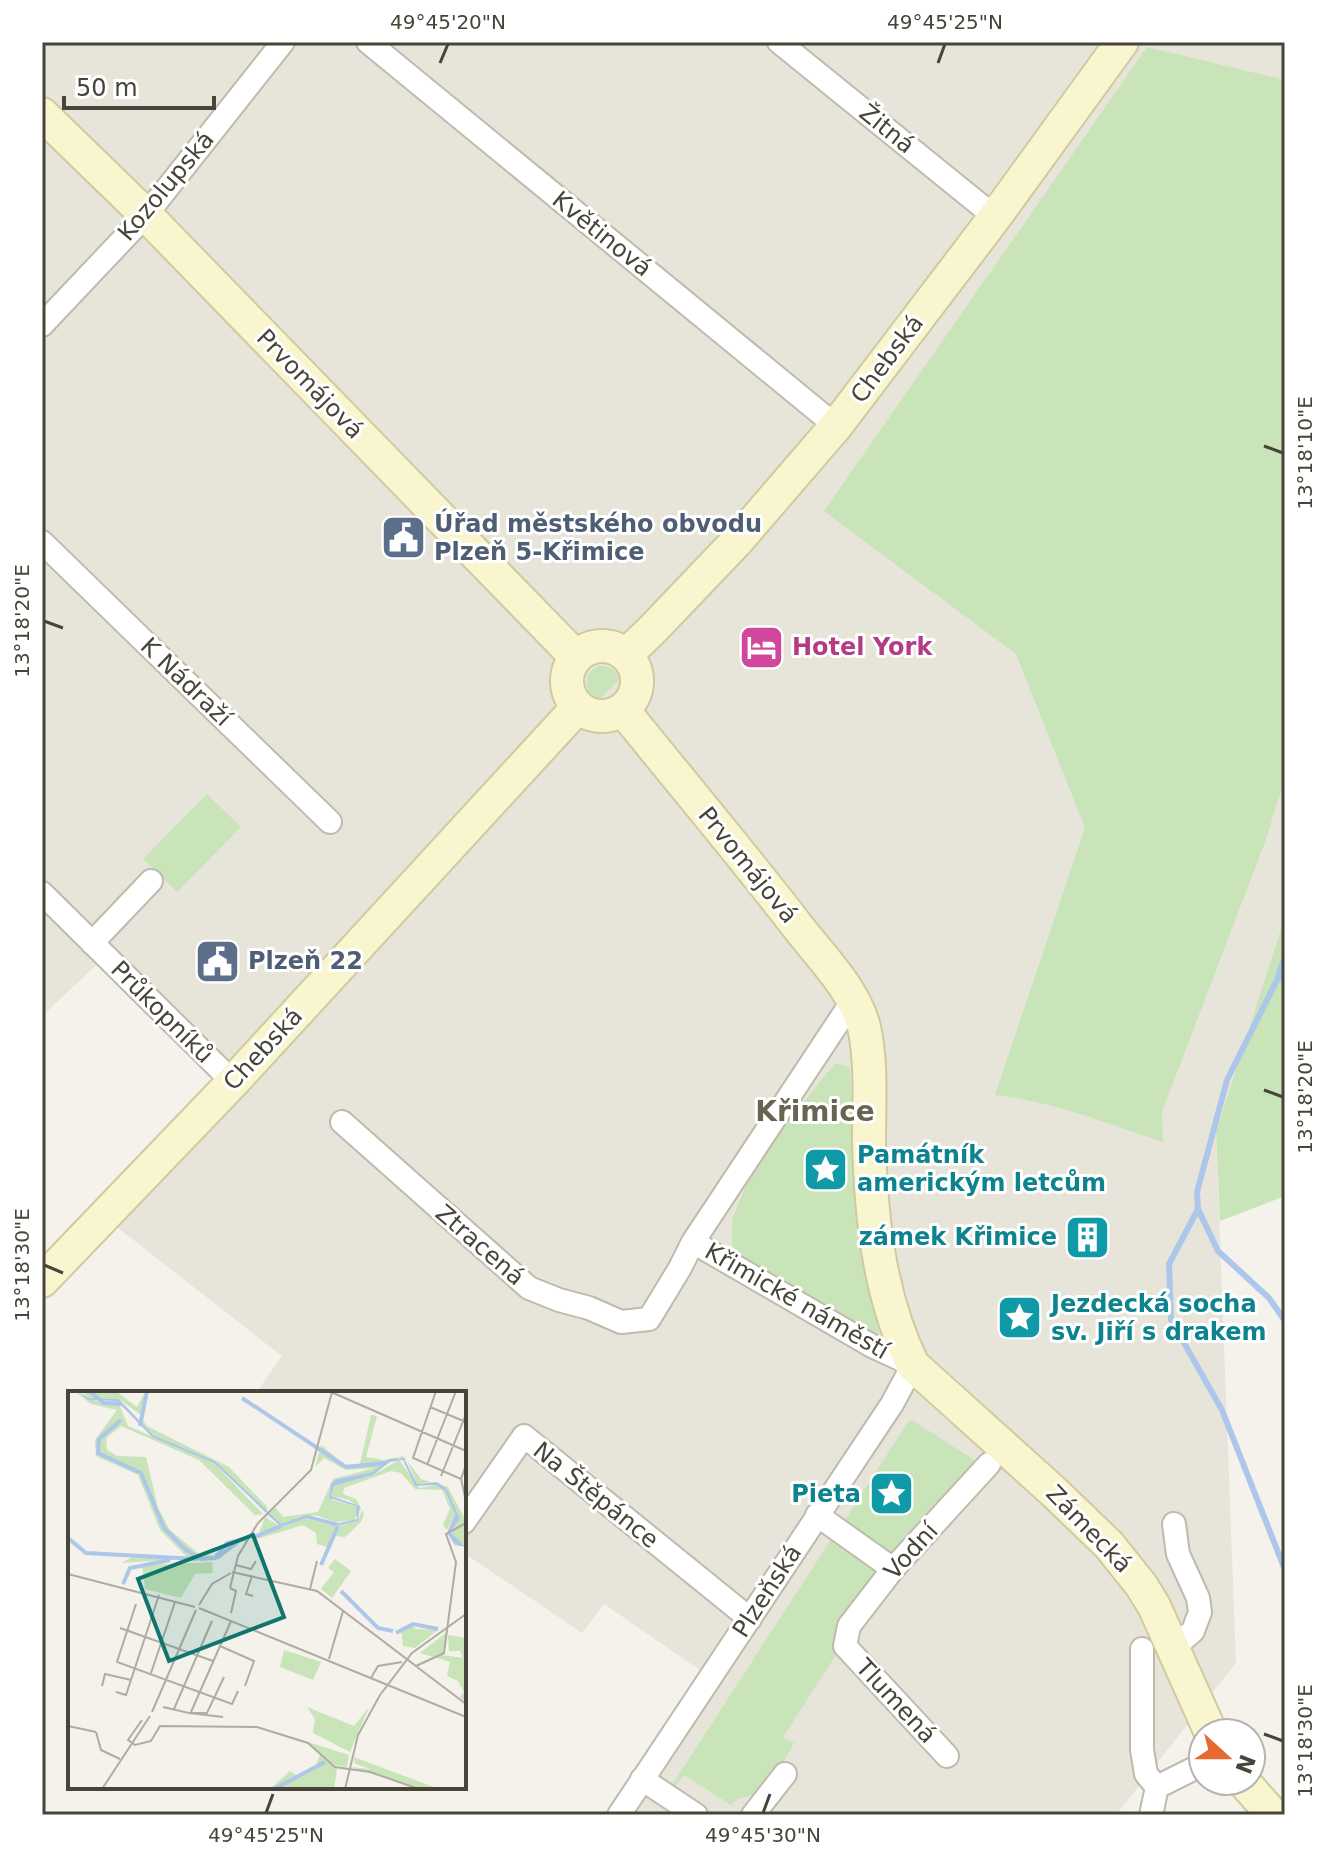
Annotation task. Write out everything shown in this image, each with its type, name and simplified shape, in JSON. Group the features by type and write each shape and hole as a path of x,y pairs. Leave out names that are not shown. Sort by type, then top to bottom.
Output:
{"street":[{"name":"Kozolupská","path":"42,325 146,215 283,42"},
{"name":"Květinová","path":"368,42 836,426"},
{"name":"Žitná","path":"779,42 995,217"},
{"name":"Chebská","path":"626,655 737,541 836,426 995,217 1122,42"},
{"name":"Prvomájová","path":"42,114 146,215 576,657"},
{"name":"K Nádraží","path":"42,542 330,822"},
{"path":"595,646 617,649 626,655 633,663 637,683 630,703 623,710 600,717 578,707 571,699 566,677 576,657 595,646"},
{"name":"Chebská","path":"42,1281 233,1082 578,707"},
{"name":"Prvomájová","path":"623,710 848,992"},
{"name":"Průkopníků","path":"92,943 151,881"},
{"name":"Průkopníků","path":"42,893 233,1082"},
{"name":"Křimické náměstí","path":"848,992 693,1242 872,1346 913,1365"},
{"name":"Křimické náměstí","path":"848,992 864,1029 867,1049 872,1205 880,1266 902,1344 913,1365"},
{"name":"Ztracená","path":"342,1122 529,1288 621,1322 649,1319 693,1242"},
{"name":"Plzeňská","path":"619,1815 892,1404 913,1365"},
{"name":"Zámecká","path":"913,1365 1109,1545 1154,1606 1157,1649 1203,1717"},
{"name":"Na Štěpánce","path":"466,1519 524,1436 750,1619"},
{"name":"Vodní","path":"845,1646 849,1626 893,1569 989,1464"},
{"path":"817,1515 893,1569"},
{"path":"1157,1787 1146,1774 1142,1750 1157,1649 1193,1631 1200,1612 1198,1598 1178,1554 1174,1524"},
{"name":"Tlumená","path":"845,1646 947,1756"},
{"path":"1157,1787 1187,1772"},
{"path":"753,1815 785,1774"},
{"path":"642,1779 696,1815"},
{"path":"1151,1815 1157,1787"},
{"path":"1257,1797 1273,1815"}],"shaded area":[{"path":"42,42 1285,42 1285,916 1216,1132 1236,1663 1193,1717 1187,1717 1187,1725 1116,1815 619,1815 710,1677 604,1604 582,1633 466,1554 466,1391 257,1391 282,1356 104,1217 232,1082 106,956 42,1016"}],"green space":[{"path":"1147,47 1285,80 1285,778 1265,842 1162,1112 1163,1142 1059,1108 995,1095 1085,828 1016,654 824,511"},
{"path":"599,666 612,669 619,680 600,699 589,692 587,684 589,674"},
{"path":"207,794 241,827 177,892 143,859"},
{"path":"1285,916 1285,1196 1220,1221 1216,1132"},
{"path":"835,1063 850,1067 856,1204 880,1338 745,1261 732,1246 732,1220 755,1163"},
{"path":"912,1420 982,1465 892,1556 843,1523"},
{"path":"832,1538 872,1564 876,1571 875,1583 838,1652 783,1737 794,1743 768,1791 737,1799 731,1805 684,1775 675,1786 672,1785"}],"waterway":[{"path":"1278,976 1285,957"},
{"path":"1285,972 1276,982 1227,1080 1197,1192 1198,1209 1218,1251 1269,1298 1285,1321"},
{"path":"1198,1209 1169,1264 1171,1320 1222,1410 1285,1570"}],"place":[{"name":"Úřad městského obvodu Plzeň 5-Křimice","path":"403,538"},
{"name":"Hotel York","path":"761,647"},
{"name":"Plzeň 22","path":"217,961"},
{"name":"Památník americkým letcům","path":"826,1169"},
{"name":"zámek Křimice","path":"1088,1237"},
{"name":"Jezdecká socha sv. Jiří s drakem","path":"1020,1318"},
{"name":"Pieta","path":"892,1494"}],"district":[{"name":"Křimice","path":"815,1111"}]}
